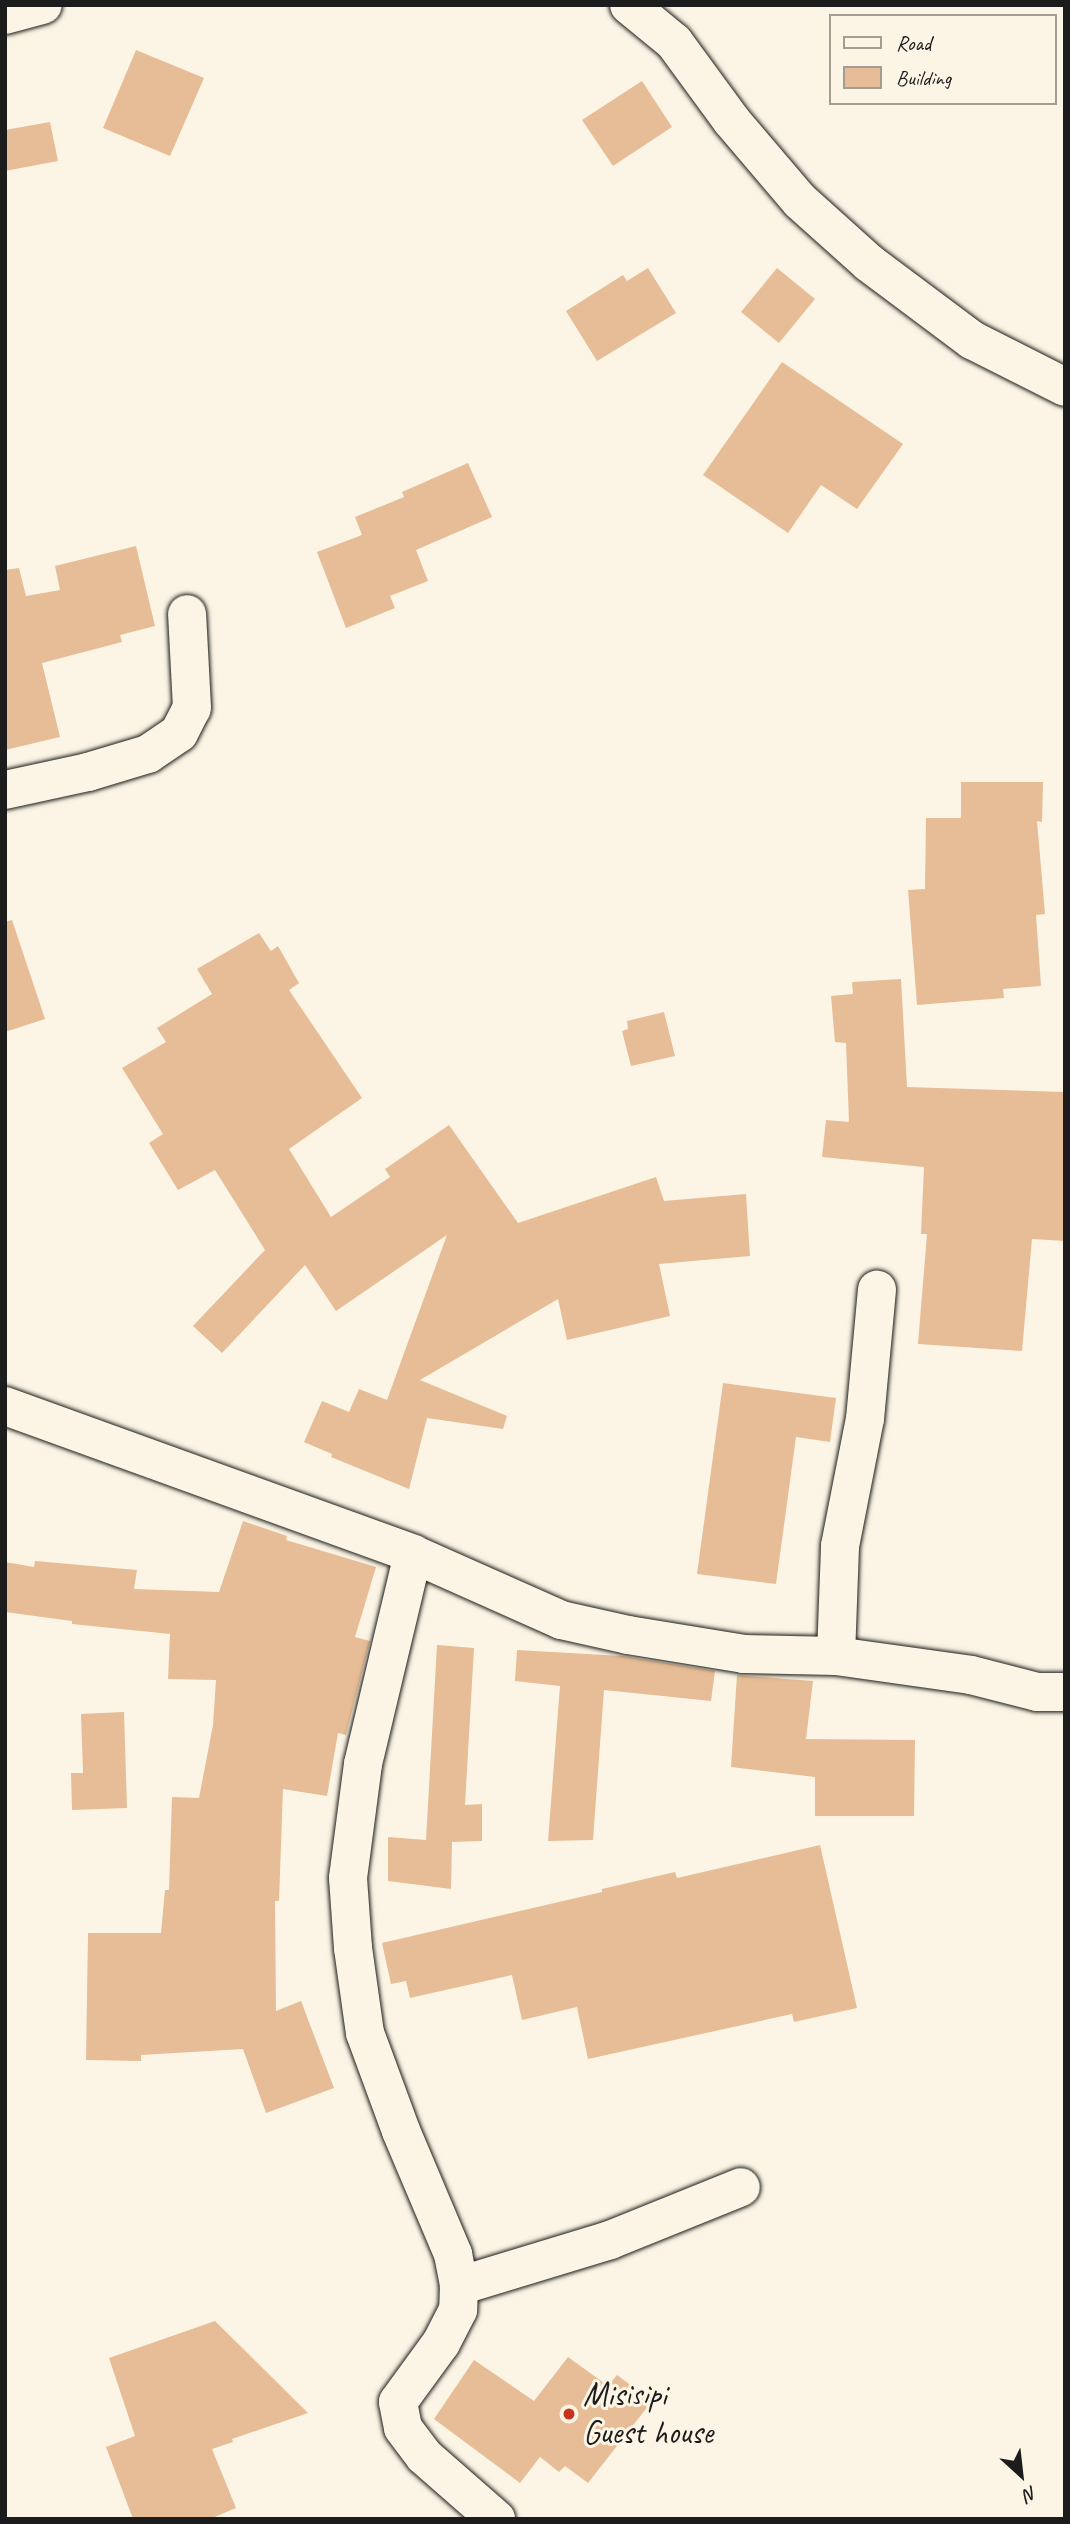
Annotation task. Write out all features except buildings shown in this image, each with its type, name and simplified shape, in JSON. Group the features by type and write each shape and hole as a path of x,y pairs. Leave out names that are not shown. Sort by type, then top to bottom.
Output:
{"street":[{"path":"5,15 43,5"},
{"path":"629,5 674,42 731,120 800,201 869,263 972,340 1065,387"},
{"path":"5,790 88,772 148,754 179,733 192,708 187,614"},
{"path":"836,1656 840,1546 865,1419 877,1290"},
{"path":"5,1406 413,1554 561,1620 628,1635 744,1654 836,1656 971,1675 1037,1692 1065,1692"},
{"path":"413,1554 363,1764 348,1878 365,2033 401,2131 453,2254 459,2286 458,2311 447,2332 398,2402 402,2428 424,2456 496,2519"},
{"path":"459,2286 610,2240 741,2187"}],"place":[{"name":"Misisipi Guest house","path":"569,2414"}]}
